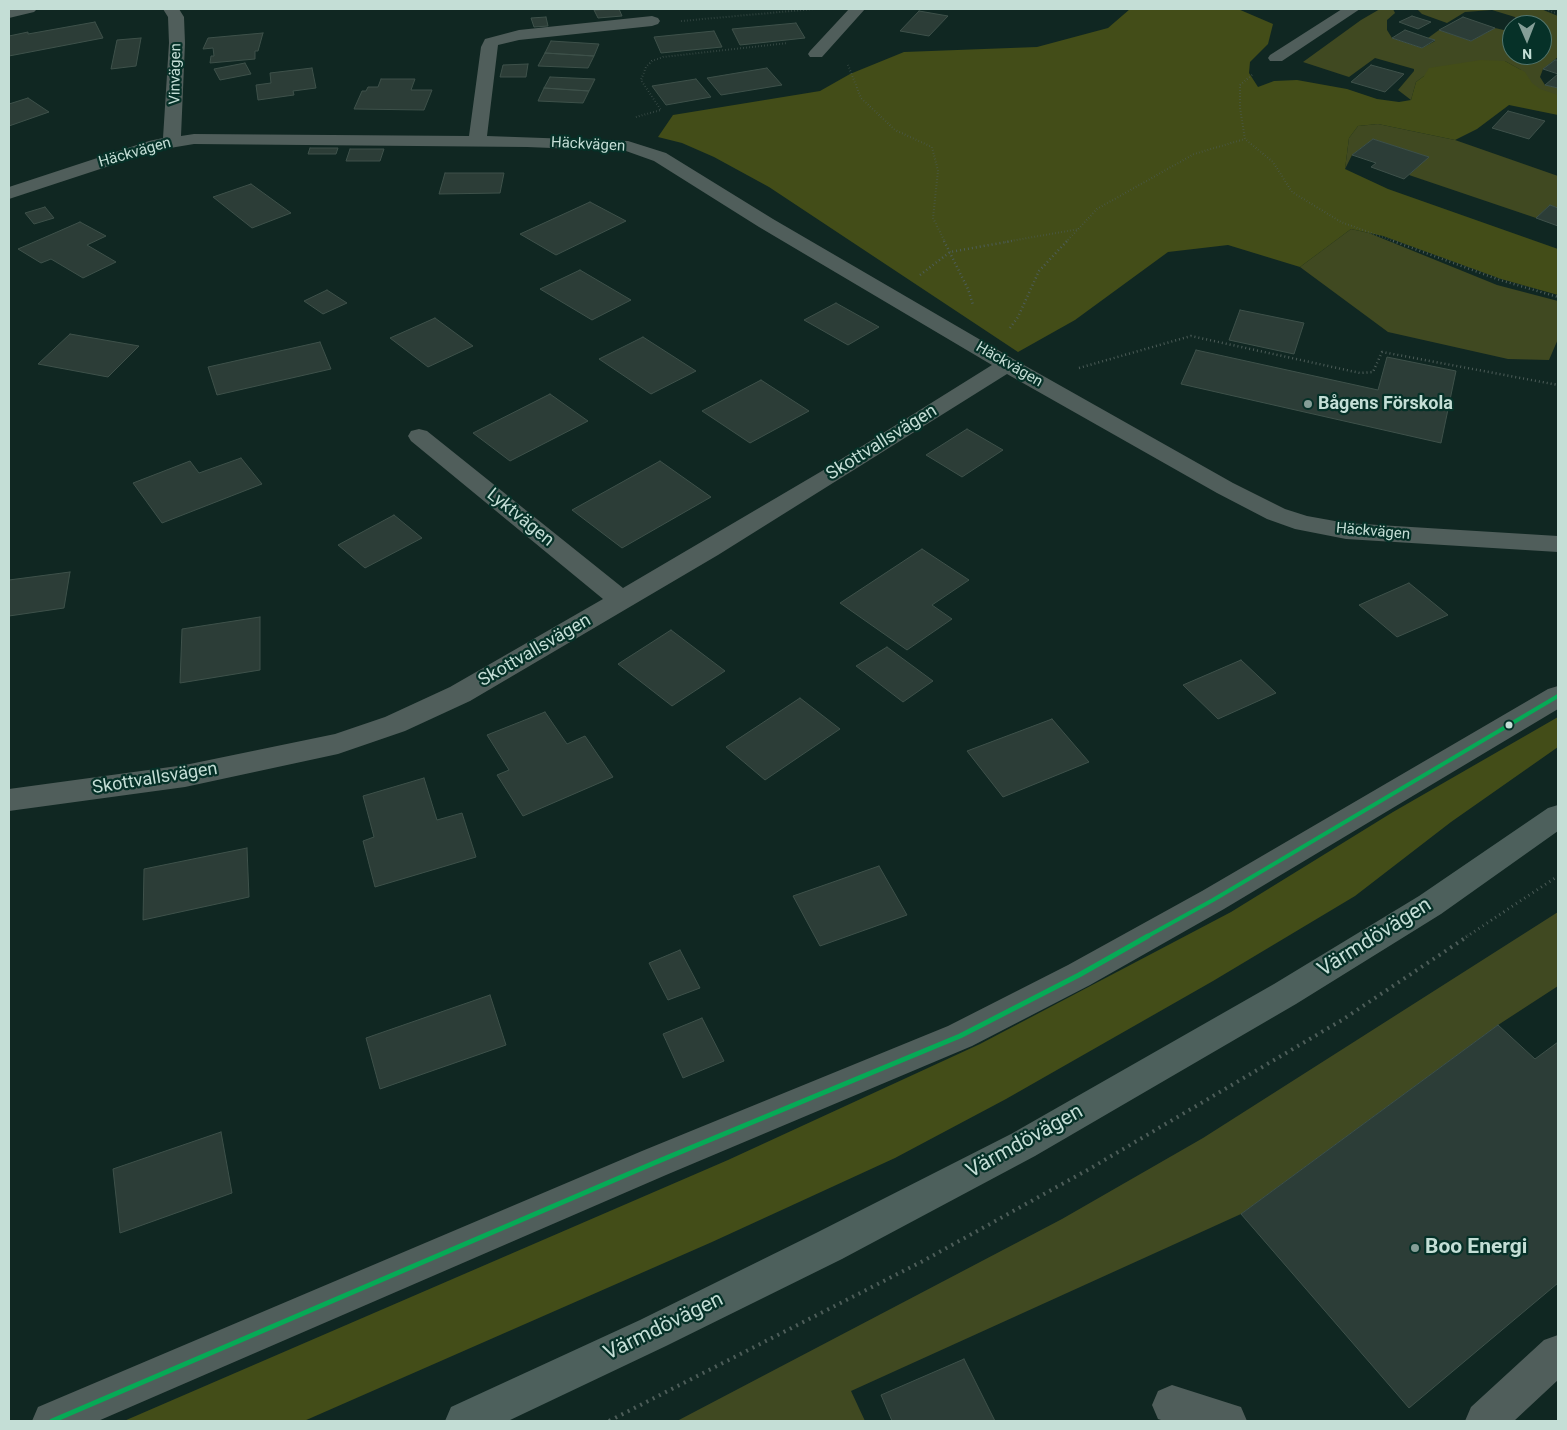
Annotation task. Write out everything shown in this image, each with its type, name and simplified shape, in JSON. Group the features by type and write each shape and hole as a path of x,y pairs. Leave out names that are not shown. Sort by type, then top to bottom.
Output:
{"main road":[{"name":"Värmdövägen","path":"464,1421 662,1329 829,1246 1024,1145 1285,994 1422,910 1558,816"}],"street":[{"path":"9,13 30,9"},
{"name":"Vinvägen","path":"171,9 176,17 177,43 172,141"},
{"path":"816,54 857,9"},
{"path":"1276,58 1352,9"},
{"path":"477,142 491,42 519,35 652,21"},
{"name":"Häckvägen","path":"9,193 125,154 172,141 194,139 609,144 628,146 660,157 766,223 999,360 1225,488 1276,514 1304,523 1346,531 1558,544"},
{"name":"Skottvallsvägen","path":"9,800 185,776 338,744 395,724 460,694 835,473 999,360"},
{"name":"Lyktvägen","path":"419,436 621,600"},
{"path":"52,1421 663,1159 960,1036 1079,975 1213,900 1558,696"},
{"path":"1485,1421 1558,1354"},
{"path":"1172,1405 1227,1421"}],"path":[{"path":"652,21 653,24 816,9"},
{"path":"1546,9 1558,14"},
{"path":"842,26 859,29 844,54 861,98 895,130 932,148 938,171 933,218 968,289 999,360"},
{"path":"633,118 661,110 641,80 646,67 652,61 663,57 830,39"},
{"path":"1276,58 1240,86 1240,108 1245,140 1273,162 1292,192 1341,222 1500,280 1558,297"},
{"path":"999,360 1039,271 1097,210 1194,154 1245,140"},
{"path":"950,252 1079,229"},
{"path":"1038,381 1099,361 1191,336 1360,373 1373,372 1382,352 1558,385"},
{"path":"609,1421 923,1261 1091,1168 1342,1020 1558,876"}],"green space":[{"path":"1130,9 1238,9 1273,24 1268,44 1250,62 1249,73 1258,87 1274,81 1297,80 1347,89 1377,99 1399,102 1411,100 1416,82 1424,76 1429,68 1481,60 1502,61 1502,65 1512,65 1525,72 1532,83 1540,89 1558,95 1558,115 1509,105 1477,129 1455,140 1378,124 1358,126 1349,138 1345,169 1388,189 1558,249 1558,295 1501,279 1383,236 1351,229 1300,267 1228,245 1168,252 1075,320 1018,352 769,187 714,157 682,143 658,137 673,115 820,91 850,74 904,52 1037,47 1108,28"},
{"path":"1380,9 1393,9 1395,13 1387,20 1387,30 1392,38 1422,48 1435,41 1428,38 1439,30 1471,41 1495,28 1502,30 1502,62 1424,76 1416,82 1411,100 1398,90 1414,69 1375,58 1349,77 1303,62 1361,20"},
{"path":"1417,9 1541,9 1558,16 1558,57 1552,62 1552,15 1508,15 1492,10 1465,12 1447,23 1422,14"},
{"path":"1512,65 1548,65 1543,69 1540,77 1545,85 1558,88 1558,99 1508,84 1521,70"},
{"path":"1378,124 1455,140 1558,176 1558,208 1550,205 1536,218 1409,175 1428,157 1373,139 1352,155 1345,169 1349,138 1358,126"},
{"path":"1351,229 1369,233 1497,285 1558,301 1558,339 1549,360 1508,359 1388,332 1300,267"},
{"path":"1558,717 1558,747 1451,822 1355,896 1213,981 1006,1099 895,1158 712,1242 304,1421 124,1421 728,1160 980,1044 1231,912 1393,812"},
{"path":"1558,912 1558,986 1498,1025 1241,1214 851,1391 865,1421 677,1421 1062,1219 1203,1138"}],"building":[{"path":"619,9 622,16 598,18 594,10"},
{"path":"919,11 948,16 929,36 900,31"},
{"path":"1412,16 1431,22 1418,29 1399,22"},
{"path":"546,17 548,26 534,27 531,18"},
{"path":"1463,17 1495,28 1471,41 1439,30"},
{"path":"95,22 103,38 9,56 9,36"},
{"path":"796,23 805,38 740,45 732,29"},
{"path":"1405,30 1435,40 1422,48 1392,38"},
{"path":"714,31 722,47 661,53 654,37"},
{"path":"263,33 258,51 255,51 255,59 210,63 211,56 214,56 213,48 203,49 208,38"},
{"path":"141,38 136,66 111,69 117,40"},
{"path":"551,41 599,44 594,56 545,53"},
{"path":"545,53 594,56 588,68 538,66"},
{"path":"1558,60 1558,74 1543,69 1552,65 1552,62"},
{"path":"245,63 251,74 220,80 214,69"},
{"path":"528,64 526,77 500,77 503,65"},
{"path":"1371,65 1404,74 1385,92 1351,82"},
{"path":"312,68 316,88 293,91 294,95 258,100 256,85 271,83 270,73"},
{"path":"767,68 782,85 721,95 707,78"},
{"path":"1558,74 1558,88 1545,85"},
{"path":"550,77 595,79 589,91 544,88"},
{"path":"381,79 415,79 411,90 432,90 424,110 354,109 362,91 366,91 368,87 378,87"},
{"path":"696,79 711,97 666,105 652,86"},
{"path":"544,88 589,91 583,103 538,101"},
{"path":"28,98 49,112 9,126 9,104"},
{"path":"1508,111 1545,121 1529,139 1492,128"},
{"path":"1373,139 1429,157 1404,179 1371,167 1376,163 1352,155"},
{"path":"310,148 338,148 336,154 308,154"},
{"path":"350,149 384,149 380,161 346,161"},
{"path":"445,173 504,173 500,193 439,194"},
{"path":"251,184 291,213 252,228 213,197"},
{"path":"590,202 626,221 556,255 520,234"},
{"path":"1550,205 1558,208 1558,226 1536,218"},
{"path":"45,207 54,218 34,224 25,213"},
{"path":"80,222 106,236 87,245 116,262 83,278 51,259 41,263 18,249"},
{"path":"580,270 631,300 592,320 540,289"},
{"path":"327,290 347,303 323,314 304,301"},
{"path":"836,303 879,327 848,345 804,320"},
{"path":"1240,310 1304,323 1294,354 1229,340"},
{"path":"435,318 473,346 428,367 390,338"},
{"path":"70,334 139,346 108,377 38,364"},
{"path":"643,337 696,371 651,394 599,359"},
{"path":"320,342 331,369 217,395 208,367"},
{"path":"1196,350 1378,390 1387,357 1456,371 1441,443 1181,384"},
{"path":"761,380 809,411 750,443 702,411"},
{"path":"550,394 588,421 510,461 473,433"},
{"path":"967,429 1003,450 962,477 926,455"},
{"path":"241,458 262,484 162,523 133,483 190,461 199,473"},
{"path":"660,461 711,497 622,548 572,510"},
{"path":"394,515 422,538 365,568 338,545"},
{"path":"922,549 969,580 932,605 952,619 907,650 840,603"},
{"path":"70,572 64,608 9,616 9,580"},
{"path":"1409,583 1448,615 1397,637 1359,605"},
{"path":"260,617 260,670 180,683 182,629"},
{"path":"671,630 725,671 672,706 618,664"},
{"path":"887,647 933,681 903,702 856,666"},
{"path":"1241,660 1276,693 1218,719 1183,685"},
{"path":"800,698 840,729 765,780 726,747"},
{"path":"545,712 567,744 585,736 613,777 523,816 497,775 509,770 487,735"},
{"path":"1052,719 1089,762 1003,797 967,751"},
{"path":"424,778 437,820 462,813 476,857 375,887 363,841 374,837 363,796"},
{"path":"247,848 249,897 143,920 144,869"},
{"path":"879,866 907,915 820,946 793,896"},
{"path":"680,950 700,988 668,1000 649,963"},
{"path":"490,995 506,1045 380,1089 366,1038"},
{"path":"702,1018 724,1061 683,1078 663,1034"},
{"name":"Boo Energi","path":"1498,1025 1535,1059 1558,1042 1558,1283 1409,1408 1241,1214"},
{"path":"221,1132 232,1193 120,1233 113,1169"},
{"path":"964,1359 995,1421 892,1421 881,1395"}],"transit line":[{"path":"52,1421 654,1163 960,1036 1079,975 1213,900 1558,696"}],"place":[{"name":"Bågens Förskola","path":"1308,404"},
{"name":"Boo Energi","path":"1415,1248"}]}
